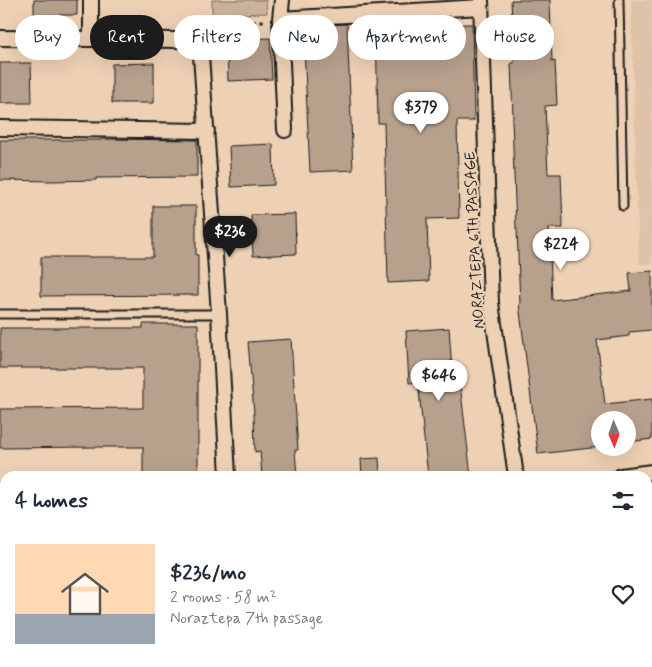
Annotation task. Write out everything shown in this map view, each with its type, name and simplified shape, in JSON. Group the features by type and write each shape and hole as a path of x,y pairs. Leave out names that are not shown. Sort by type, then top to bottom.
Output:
{"street":[{"path":"91,0 91,15"},
{"path":"280,15 282,0"},
{"path":"338,15 481,4"},
{"name":"NORAZTEPA 6TH PASSAGE","path":"481,4 491,303 515,471"},
{"path":"0,38 90,39"},
{"path":"201,60 228,471"},
{"path":"282,60 285,130"},
{"path":"0,128 207,131"}],"lane":[{"path":"619,0 623,206"},
{"path":"0,314 219,314"}],"shaded area":[{"path":"212,0 266,0 267,13 212,15"},
{"path":"631,0 652,0 652,264 639,264"}],"building":[{"path":"34,0 77,0 77,15 34,15"},
{"path":"511,0 550,0 550,15 512,15"},
{"path":"338,24 347,24 353,170 310,172 305,60 338,60"},
{"path":"466,24 472,24 474,121 457,121 459,218 427,219 429,281 388,283 384,123 378,123 377,60 466,60"},
{"path":"260,38 270,38 272,79 228,81 227,60 260,60"},
{"path":"514,60 555,61 557,105 545,106 548,174 561,174 563,228 549,228 552,300 631,291 629,273 652,271 652,330 629,332 629,336 597,340 605,404 652,399 652,439 636,441 636,411 591,411 591,448 538,454 519,304 512,119 511,63 514,63"},
{"path":"0,63 31,63 32,103 0,103"},
{"path":"154,63 154,103 112,103 112,64"},
{"path":"0,140 197,140 197,177 96,178 96,180 52,181 0,180"},
{"path":"273,144 274,185 231,187 229,146"},
{"path":"153,206 196,206 198,295 41,296 41,257 153,257"},
{"path":"295,214 296,254 253,256 251,215"},
{"path":"143,324 198,324 198,471 143,471 143,447 0,448 0,409 143,408 143,368 0,368 0,328 143,328"},
{"path":"449,328 453,384 460,384 470,471 427,471 418,382 409,383 406,331"},
{"path":"291,339 298,450 295,450 297,471 262,471 260,451 255,452 248,342"},
{"path":"379,458 380,471 362,471 361,459"}]}
